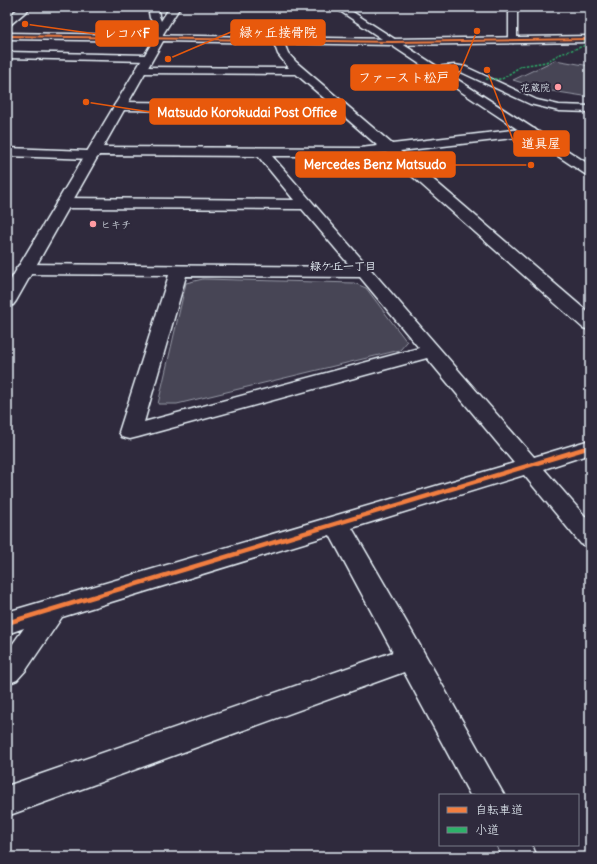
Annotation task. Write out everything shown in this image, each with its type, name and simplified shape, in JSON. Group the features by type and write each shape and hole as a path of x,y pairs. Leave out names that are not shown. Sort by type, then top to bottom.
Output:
{"main road":[{"path":"7,23 26,7"},
{"path":"153,7 153,16 160,32"},
{"path":"7,302 158,42 160,32 175,7"},
{"path":"339,7 590,171"},
{"path":"7,36 160,32 278,40 392,42 590,39"},
{"path":"278,40 282,53 298,71 590,324"},
{"path":"7,55 144,64 298,71"},
{"path":"120,106 342,108"},
{"path":"7,152 360,152 391,150 530,132"},
{"path":"263,153 269,162 308,205 590,538"},
{"path":"64,203 308,205"},
{"path":"25,269 365,272"},
{"path":"179,271 130,432 431,351"},
{"path":"7,623 590,447"},
{"path":"337,524 412,657 486,794"},
{"path":"7,672 16,662 53,609"},
{"path":"7,801 412,657"},
{"path":"514,846 520,857"}],"lane":[{"path":"513,40 513,13 518,7"},
{"path":"435,70 463,69 539,103 559,108 590,109"}],"shaded area":[{"name":"花蔵院","path":"555,60 590,66 590,97 545,90 513,80"},
{"path":"203,279 354,283 366,288 407,342 400,350 177,404 158,404 186,283"}],"marked path":[{"path":"486,79 502,79 521,66 546,62 558,55 586,45 586,42 582,39"}],"cycle path":[{"path":"7,36 392,42 590,39"},
{"path":"7,623 590,447"}],"place":[{"name":"レコバF","path":"25,24"},
{"name":"ファースト松戸","path":"477,31"},
{"name":"緑ヶ丘接骨院","path":"168,59"},
{"name":"道具屋","path":"487,70"},
{"name":"花蔵院","path":"558,87"},
{"name":"Matsudo Korokudai Post Office","path":"86,102"},
{"name":"Mercedes Benz Matsudo","path":"531,165"},
{"name":"ヒキチ","path":"93,224"}],"district":[{"name":"緑ケ丘一丁目","path":"343,266"}]}
